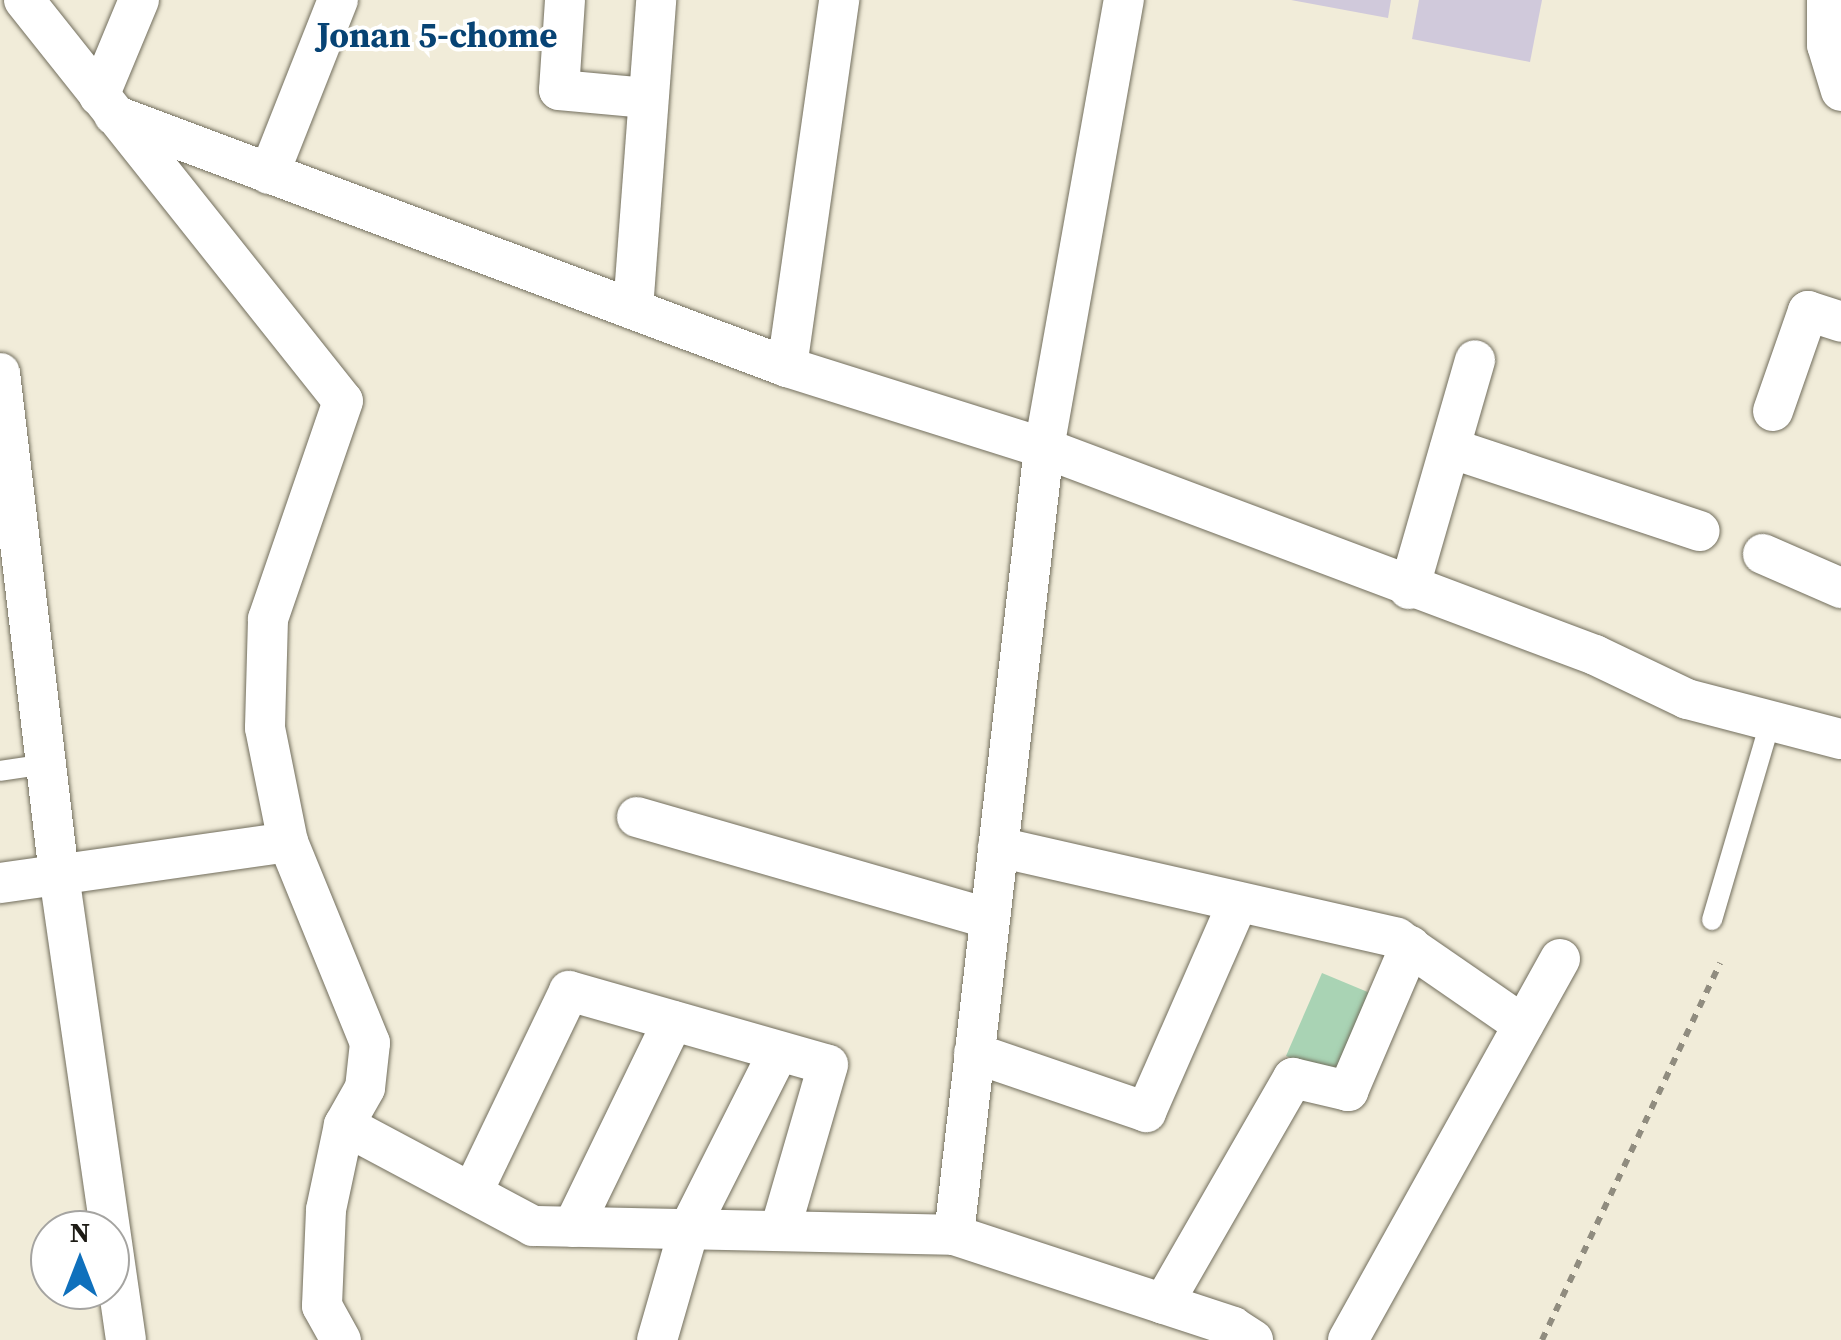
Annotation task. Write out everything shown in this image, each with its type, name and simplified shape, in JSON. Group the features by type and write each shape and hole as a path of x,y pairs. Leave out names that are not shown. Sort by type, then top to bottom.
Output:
{"street":[{"path":"106,105 139,0"},
{"path":"269,174 338,0"},
{"path":"565,0 559,90 647,98"},
{"path":"633,310 656,0"},
{"path":"787,367 840,0"},
{"path":"954,1235 1044,448 1124,0"},
{"path":"1826,0 1827,45 1841,92"},
{"path":"40,8 106,105 344,401 268,618 265,728 288,842 370,1043 365,1088 344,1124 326,1210 322,1306 340,1340"},
{"path":"106,105 269,174 787,367 1044,448 1409,589 1595,655 1687,699 1841,738"},
{"path":"1773,411 1808,310 1841,322"},
{"path":"1409,589 1475,360"},
{"path":"0,374 11,564 47,764 59,875 126,1340"},
{"path":"1450,448 1700,532"},
{"path":"1763,554 1841,588"},
{"path":"636,817 990,920"},
{"path":"0,883 288,842"},
{"path":"998,847 1410,946 1523,1025"},
{"path":"974,1053 1146,1112 1238,902"},
{"path":"1163,1304 1293,1078 1348,1091 1410,946"},
{"path":"1348,1340 1560,959"},
{"path":"472,1193 569,991 828,1065 780,1230"},
{"path":"573,1228 673,1020"},
{"path":"656,1340 689,1229 779,1051"},
{"path":"344,1124 534,1226 954,1235 1163,1304 1204,1330 1253,1340"}],"lane":[{"path":"1712,920 1772,719"},
{"path":"0,771 47,764"}],"path":[{"path":"1542,1340 1720,963"}],"green space":[{"path":"1322,973 1370,993 1334,1077 1286,1056"}],"building":[{"path":"1291,0 1391,0 1388,18"},
{"path":"1419,0 1542,0 1530,62 1412,39"}],"district":[{"name":"Jonan 5-chome","path":"437,35"}]}
